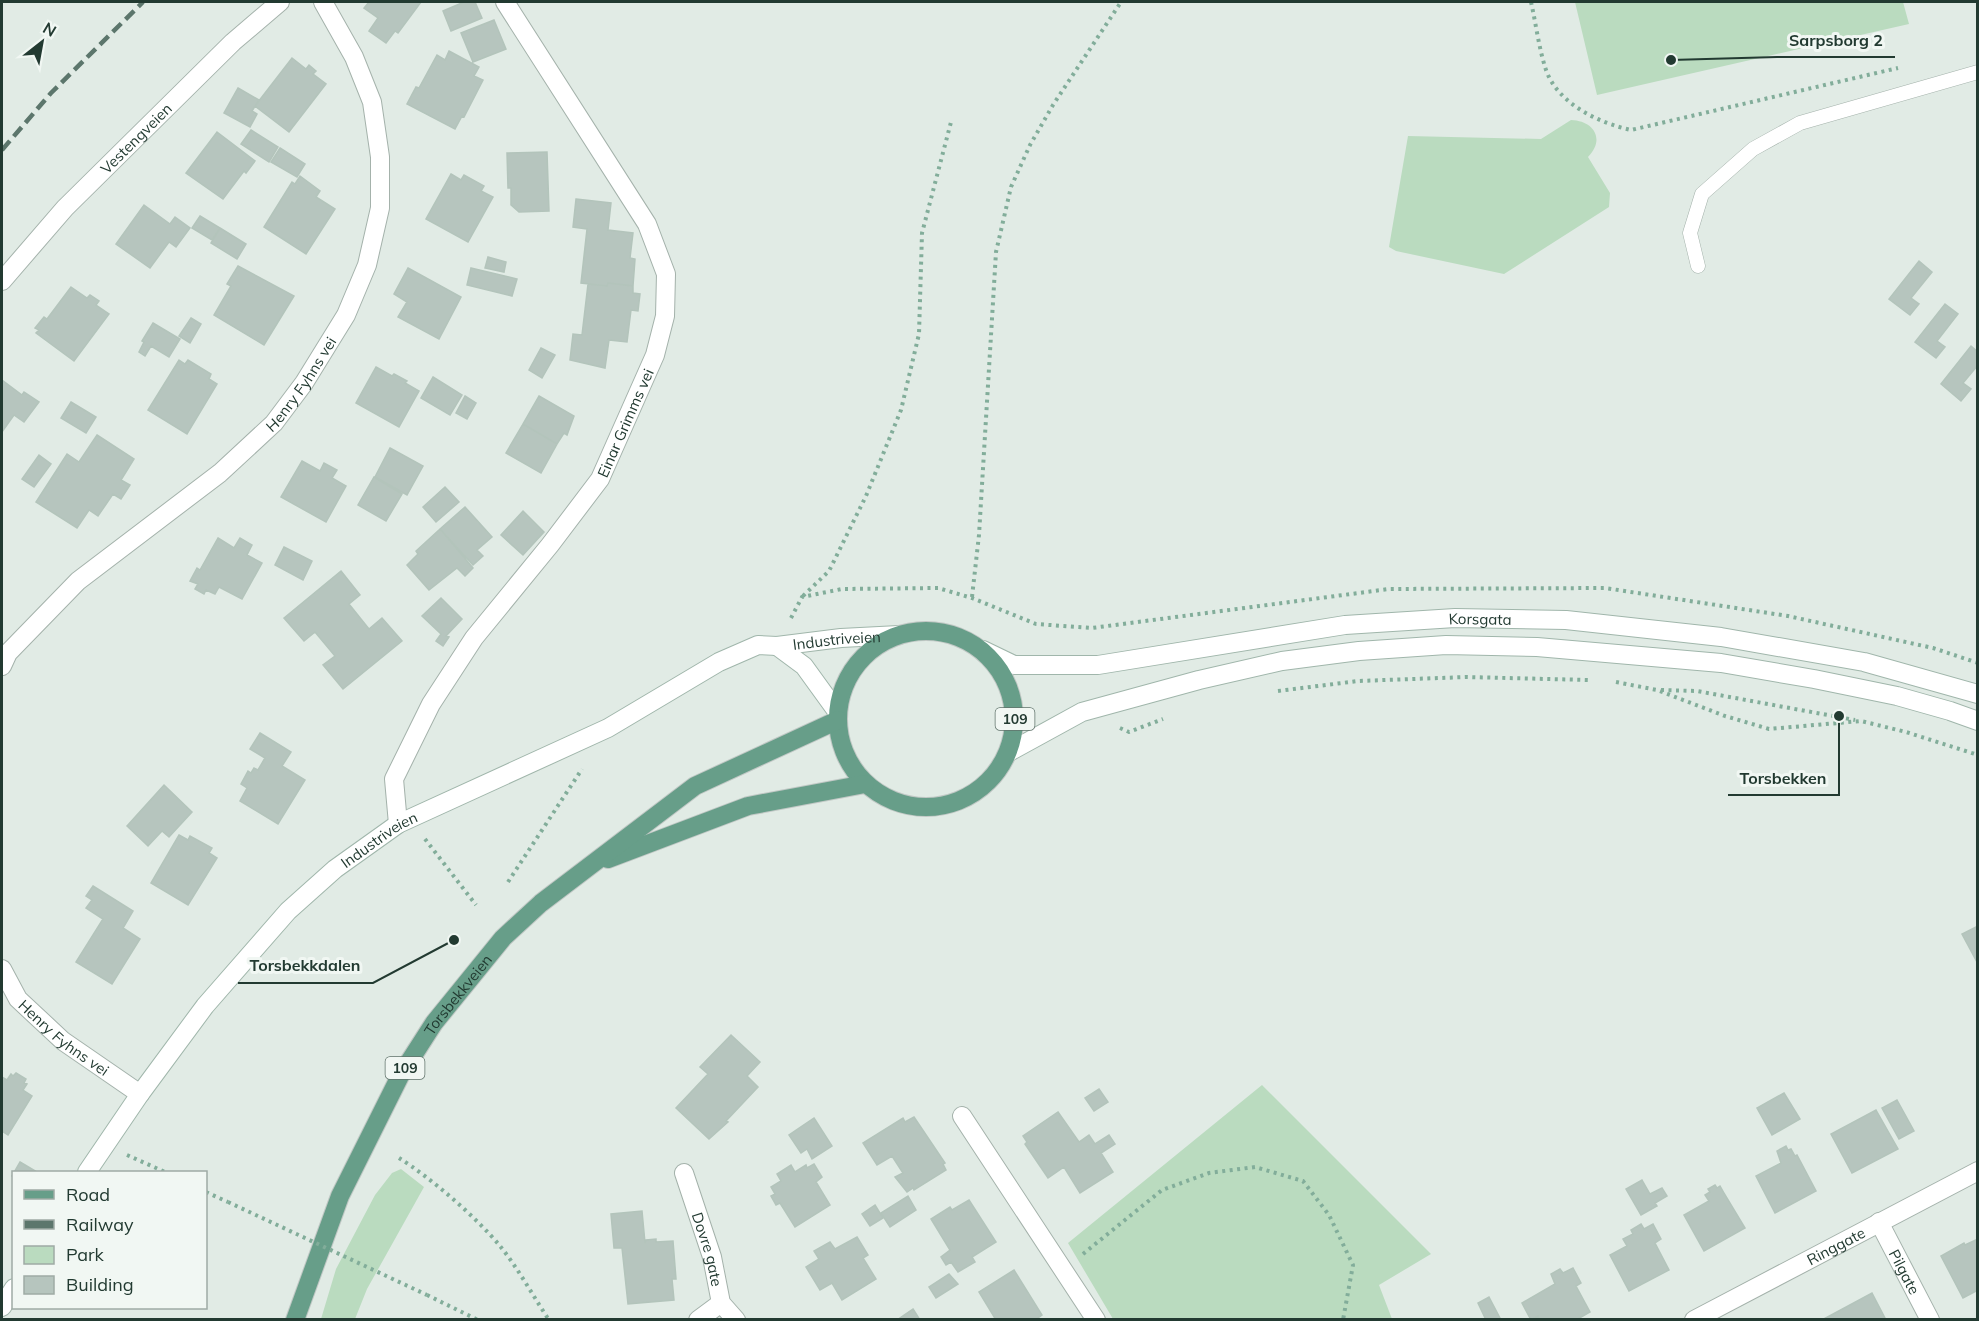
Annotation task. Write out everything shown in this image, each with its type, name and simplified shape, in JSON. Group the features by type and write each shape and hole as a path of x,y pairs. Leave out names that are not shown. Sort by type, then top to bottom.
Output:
{"main road":[{"name":"109","path":"928,630 957,636 982,650 1001,671 1013,697 1016,724 1009,752 994,777 973,795 946,806 917,808 889,800 865,784 850,765 841,743 838,716 843,687 856,664 875,646 899,635 928,630"},
{"name":"Torsbekkveien","path":"295,1320 340,1196 400,1076 429,1032 503,938 541,903 695,786 838,716"},
{"name":"Torsbekkveien","path":"589,867 748,806 865,784"}],"street":[{"name":"Vestengveien","path":"2,281 65,208 233,42 280,2"},
{"name":"Henry Fyhns vei","path":"4,656 78,581 220,473 274,423 304,383 346,315 367,265 380,208 380,157 372,102 354,57 323,2"},
{"name":"Einar Grimms vei","path":"404,822 394,779 431,704 474,638 550,545 600,479 655,355 665,316 666,274 647,224 505,2"},
{"name":"Korsgata","path":"982,650 1014,665 1098,665 1345,625 1455,618 1566,620 1721,637 1864,662 1977,694"},
{"name":"Industriveien","path":"88,1171 140,1094 205,1006 288,912 334,869 404,822 608,728 719,662 758,645 777,646 899,635"},
{"name":"Korsgata","path":"1009,752 1082,712 1199,680 1282,661 1348,652 1446,645 1537,647 1721,663 1897,696 1977,720"},
{"name":"Industriveien","path":"777,646 804,666 838,716"},
{"name":"Henry Fyhns vei","path":"2,969 18,999 63,1041 140,1094"},
{"path":"962,1116 1096,1320"},
{"name":"Ringgate","path":"1694,1320 1977,1171"},
{"name":"Dovre gate","path":"684,1173 712,1257 721,1304 736,1320"},
{"name":"Pilgate","path":"1879,1222 1930,1320"},
{"path":"2,1307 12,1291"},
{"path":"698,1320 721,1304"}],"lane":[{"path":"1698,266 1690,233 1702,194 1753,149 1800,123 1977,72"}],"path":[{"path":"972,598 979,535 996,252 1011,187 1030,145 1053,105 1121,2"},
{"path":"1531,2 1546,71 1559,93 1582,110 1611,126 1631,130 1908,65"},
{"path":"802,597 829,571 866,496 901,410 919,334 922,233 951,122"},
{"path":"1268,692 1358,681 1467,677 1593,680"},
{"path":"1614,682 1657,690 1697,691 1861,721 1906,732 1977,755"},
{"path":"1657,690 1725,716 1769,729 1861,721"},
{"path":"1114,725 1129,732 1170,716"},
{"path":"508,882 585,765"},
{"path":"404,822 476,905"},
{"path":"105,1144 161,1171"},
{"path":"399,1158 417,1170 472,1218 500,1247 549,1320"},
{"path":"1077,1258 1162,1190 1209,1173 1255,1167 1303,1181 1329,1215 1353,1265 1343,1320"},
{"path":"207,1192 478,1320"}],"green space":[{"path":"1575,2 1903,2 1909,24 1597,95"},
{"path":"1571,120 1586,124 1595,132 1596,144 1588,157 1610,193 1609,207 1504,274 1396,251 1389,247 1408,136 1541,139"},
{"path":"1262,1085 1431,1254 1379,1285 1392,1319 1113,1319 1068,1243"},
{"path":"401,1169 424,1187 367,1289 355,1319 321,1319 336,1269 375,1195 392,1173"}],"building":[{"path":"369,2 421,2 398,33 395,31 386,43 369,31 378,18 364,8"},
{"path":"464,2 475,2 482,18 451,31 443,11"},
{"path":"494,20 506,49 473,62 461,33"},
{"path":"449,51 479,67 474,76 483,80 464,117 462,116 455,129 407,104 416,87 419,88 437,55 445,60"},
{"path":"292,58 306,69 309,65 316,71 313,74 326,84 289,132 255,106"},
{"path":"238,88 259,100 252,111 257,114 250,127 224,113"},
{"path":"251,130 278,147 269,162 241,144"},
{"path":"217,132 255,161 246,173 244,171 223,199 186,173"},
{"path":"280,148 305,164 297,177 271,162"},
{"path":"547,152 549,211 519,212 511,205 507,153"},
{"path":"451,174 461,180 464,175 484,186 481,191 493,197 468,242 426,219"},
{"path":"300,176 320,191 316,197 335,209 306,254 264,227 292,182 295,184"},
{"path":"576,199 611,203 608,230 633,233 630,258 635,259 633,286 581,283 587,229 573,227"},
{"path":"144,205 170,224 175,217 190,228 176,247 169,242 150,268 116,244"},
{"path":"200,216 220,228 212,240 192,228"},
{"path":"220,228 246,244 237,259 211,243"},
{"path":"488,257 506,262 504,272 485,268"},
{"path":"1919,261 1932,272 1911,298 1919,304 1910,315 1889,299"},
{"path":"238,266 294,296 264,345 214,315 231,286 227,284"},
{"path":"408,268 461,297 439,339 398,317 407,302 394,294"},
{"path":"471,268 517,279 512,296 467,285"},
{"path":"608,283 633,286 633,293 640,294 638,311 631,310 627,342 609,340 605,368 570,360 573,334 582,335 588,284 607,286"},
{"path":"71,287 87,298 90,295 99,301 96,305 109,314 74,361 36,333 39,330 35,328 44,317 47,319"},
{"path":"1945,304 1958,314 1937,341 1945,347 1936,358 1915,342"},
{"path":"191,318 201,324 190,343 179,336"},
{"path":"153,323 180,339 169,357 151,346 145,356 139,352 144,342 142,341"},
{"path":"1971,346 1978,352 1978,365 1963,383 1971,389 1961,401 1941,384"},
{"path":"541,348 555,355 542,378 529,370"},
{"path":"179,360 185,364 188,360 211,374 209,379 217,384 187,434 148,410"},
{"path":"376,367 407,381 405,383 419,391 399,427 356,403"},
{"path":"433,377 462,395 450,415 421,398"},
{"path":"2,380 22,395 24,392 39,402 24,422 14,415 2,432"},
{"path":"465,396 476,403 467,419 456,413"},
{"path":"539,396 574,416 567,435 564,433 557,444 523,424"},
{"path":"71,402 96,417 86,433 61,418"},
{"path":"523,424 557,444 541,473 506,453"},
{"path":"97,435 134,459 121,480 130,485 121,499 113,494 98,516 89,510 77,528 36,502 67,454 79,462"},
{"path":"390,448 423,466 407,495 375,477"},
{"path":"39,455 51,464 34,487 22,479"},
{"path":"302,461 320,471 324,463 337,470 332,478 346,486 326,522 281,497"},
{"path":"374,477 402,494 386,521 358,505"},
{"path":"445,487 459,502 436,522 423,507"},
{"path":"465,507 492,537 477,550 483,556 473,565 440,529"},
{"path":"523,511 544,532 523,555 501,535"},
{"path":"440,529 473,568 465,576 457,568 429,590 407,565 418,554 416,551"},
{"path":"218,538 234,548 240,538 252,545 247,555 262,563 242,599 219,587 215,594 206,590 204,594 195,589 198,584 190,581 197,568 200,570"},
{"path":"284,547 312,561 303,580 275,565"},
{"path":"341,571 360,595 349,604 369,629 382,618 402,641 343,689 323,665 335,656 315,632 304,641 284,618"},
{"path":"441,598 462,619 446,636 449,637 443,646 436,641 441,634 422,616"},
{"path":"260,733 291,752 282,766 305,780 278,824 240,801 247,788 241,784 248,771 251,773 254,768 258,770 265,758 250,749"},
{"path":"164,785 192,812 169,837 162,831 148,846 127,826"},
{"path":"179,835 188,840 190,836 212,848 209,853 217,858 188,905 151,883"},
{"path":"93,886 133,911 123,928 140,939 112,984 76,962 103,919 86,908 92,900 86,896"},
{"path":"1978,926 1978,964 1962,934"},
{"path":"731,1035 760,1062 747,1076 758,1087 726,1121 728,1122 709,1139 676,1108 708,1074 700,1067"},
{"path":"16,1073 26,1079 24,1083 27,1084 23,1090 32,1096 8,1135 2,1131 2,1077 7,1080 11,1074 13,1076"},
{"path":"1099,1089 1108,1102 1094,1111 1085,1098"},
{"path":"1784,1093 1800,1119 1772,1135 1757,1108"},
{"path":"1897,1100 1914,1131 1899,1139 1882,1108"},
{"path":"1876,1110 1898,1149 1852,1173 1831,1134"},
{"path":"1058,1112 1079,1142 1089,1135 1095,1144 1109,1135 1115,1144 1101,1153 1113,1172 1080,1193 1064,1167 1048,1178 1025,1144 1027,1142 1023,1136"},
{"path":"914,1117 945,1163 943,1164 946,1170 907,1192 895,1177 903,1173 892,1156 877,1165 863,1143 903,1118 905,1122"},
{"path":"814,1118 832,1146 812,1159 807,1149 801,1153 789,1135"},
{"path":"1786,1146 1795,1156 1797,1155 1816,1191 1775,1213 1756,1176 1781,1163 1777,1151"},
{"path":"20,1162 35,1171 15,1171"},
{"path":"814,1164 822,1177 816,1182 830,1205 795,1227 780,1203 776,1205 771,1196 775,1194 771,1187 781,1181 777,1174 791,1165 795,1172 806,1165 807,1168"},
{"path":"1642,1180 1650,1194 1662,1188 1667,1196 1655,1203 1657,1206 1641,1215 1626,1189"},
{"path":"1715,1185 1717,1188 1720,1186 1745,1228 1704,1251 1684,1215 1709,1201 1705,1195 1710,1192 1708,1189"},
{"path":"908,1196 916,1210 890,1227 881,1213"},
{"path":"969,1200 996,1242 972,1257 975,1262 958,1272 951,1262 946,1265 941,1257 950,1250 931,1219 950,1207 952,1210"},
{"path":"875,1205 883,1218 870,1226 862,1214"},
{"path":"642,1211 645,1243 646,1240 656,1239 656,1242 673,1241 676,1279 672,1279 674,1300 628,1304 622,1248 614,1248 611,1214"},
{"path":"1641,1224 1644,1229 1653,1224 1661,1239 1655,1243 1669,1270 1629,1291 1610,1255 1627,1246 1623,1239 1633,1234 1631,1230"},
{"path":"857,1237 868,1255 863,1258 876,1279 842,1300 832,1283 820,1290 806,1267 819,1259 814,1251 830,1242 835,1249"},
{"path":"1978,1239 1978,1290 1963,1298 1941,1256 1964,1243 1965,1245"},
{"path":"1573,1268 1581,1283 1576,1286 1590,1312 1576,1320 1540,1320 1538,1316 1531,1320 1522,1303 1555,1284 1551,1274 1560,1269 1563,1273"},
{"path":"1014,1270 1042,1315 1035,1320 996,1320 979,1292"},
{"path":"949,1274 958,1284 936,1298 929,1287"},
{"path":"1872,1293 1886,1320 1822,1320"},
{"path":"1489,1297 1501,1320 1486,1320 1478,1303"},
{"path":"913,1309 920,1320 897,1320"}],"railway":[{"path":"2,150 51,93 143,2"}],"place":[{"name":"Sarpsborg 2","path":"1671,60"},
{"name":"Torsbekken","path":"1839,716"},
{"name":"Torsbekkdalen","path":"454,940"}]}
